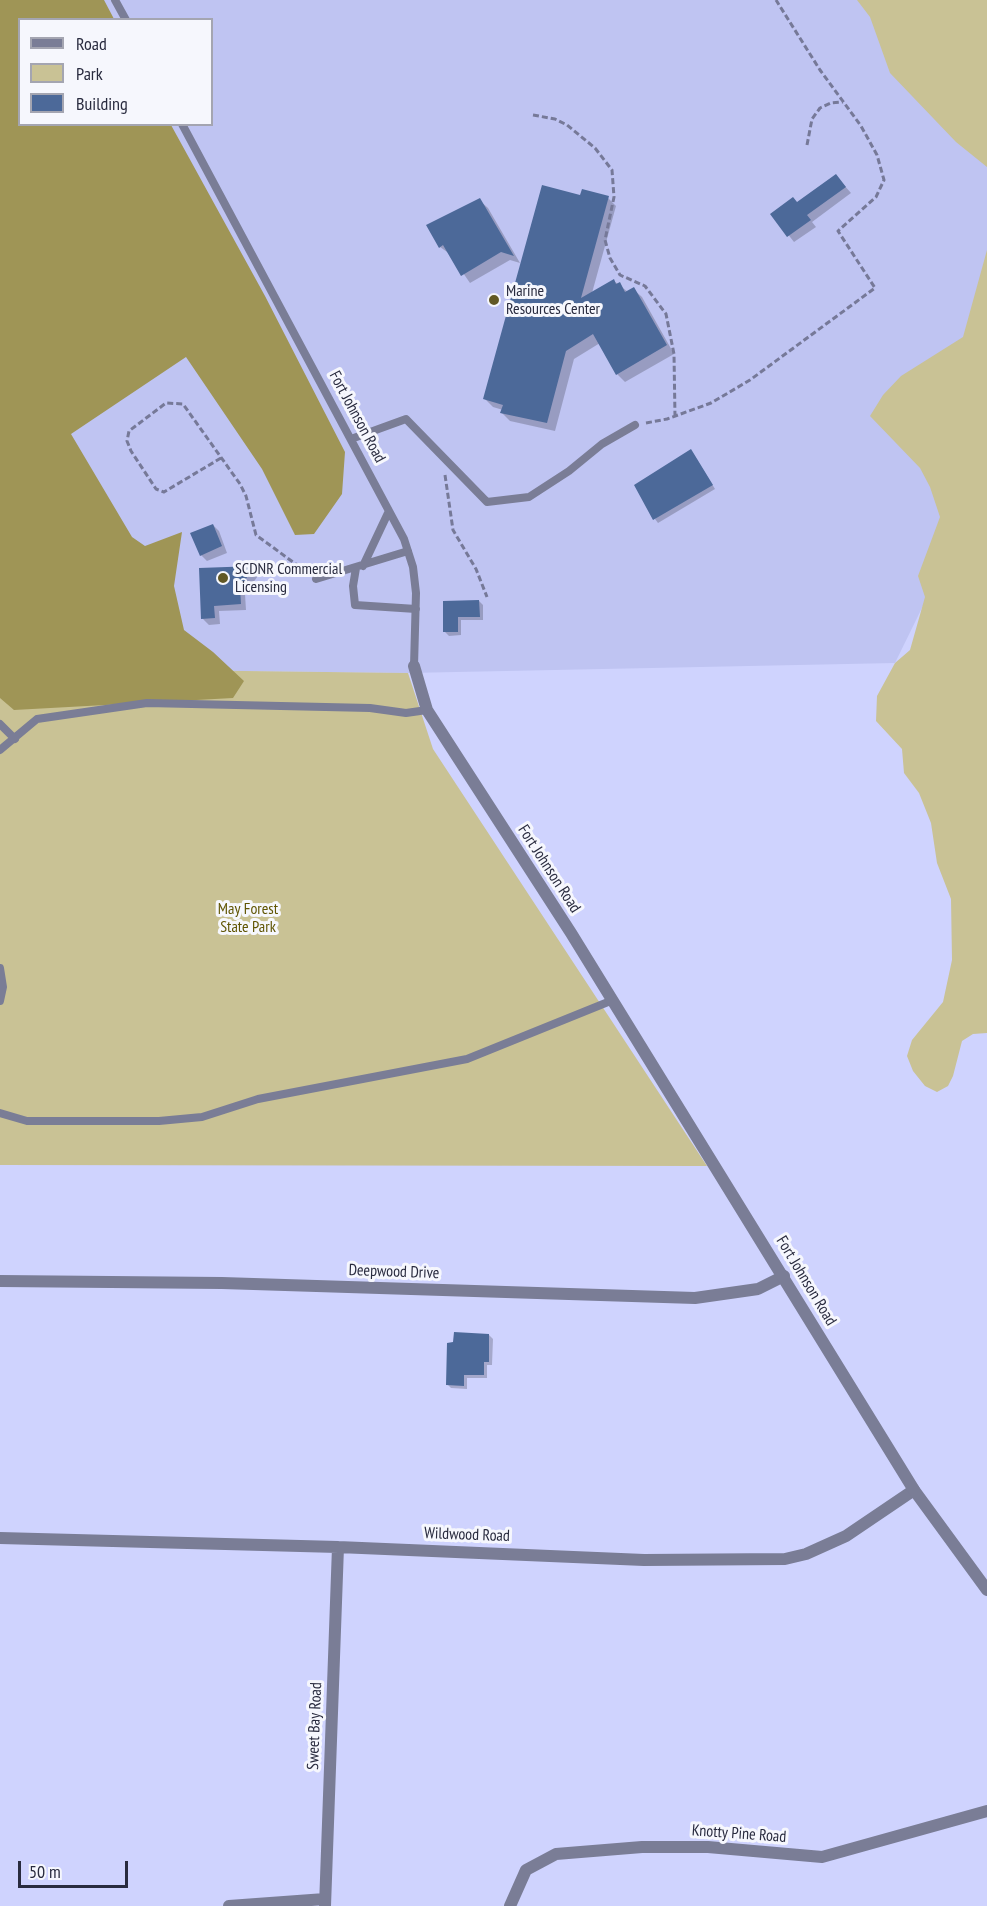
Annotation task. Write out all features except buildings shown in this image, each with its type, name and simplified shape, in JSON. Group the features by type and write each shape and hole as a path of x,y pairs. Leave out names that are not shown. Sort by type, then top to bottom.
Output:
{"street":[{"name":"Fort Johnson Road","path":"414,666 427,711 613,1000 914,1491 987,1590"},
{"name":"Deepwood Drive","path":"0,1281 234,1283 695,1298 758,1289 784,1276"},
{"name":"Wildwood Road","path":"0,1538 338,1546 644,1560 785,1559 806,1554 846,1536 914,1491"},
{"name":"Sweet Bay Road","path":"325,1902 338,1546"},
{"name":"Knotty Pine Road","path":"510,1906 526,1870 556,1854 642,1847 708,1847 822,1857 987,1811"},
{"path":"229,1906 325,1902"}],"lane":[{"path":"115,0 125,18"},
{"name":"Fort Johnson Road","path":"183,126 351,439 388,513 405,539 413,567 416,609 414,666"},
{"path":"351,439 406,419 447,458 487,502 529,497 569,471 602,444 635,425"},
{"path":"388,513 360,567 353,586 356,605 416,609"},
{"path":"316,579 408,551"},
{"path":"0,750 38,719 147,703 359,707 406,713 427,711"},
{"path":"0,724 15,740"},
{"path":"0,968 3,987 0,1001"},
{"path":"0,1113 27,1121 159,1121 202,1117 258,1099 467,1059 613,1000"}],"path":[{"path":"635,425 675,417 711,403 750,380 875,288 838,231 876,197 884,180 877,155 861,126 820,70 776,0"},
{"path":"807,145 812,118 820,108 831,103 843,102"},
{"path":"533,115 555,119 567,125 595,148 612,170 614,197 605,240 610,258 620,275 645,286 666,314 674,354 675,417"},
{"path":"221,458 164,492 156,489 131,451 127,441 129,431 166,403 183,404 221,458 246,496 256,536 316,579"},
{"path":"447,458 444,480 453,530 476,569 487,597"}],"shaded area":[{"name":"Marine Resources Center","path":"0,0 987,0 987,475 895,663 408,673 0,668"},
{"path":"0,0 104,0 113,18 18,18 18,126 172,126 265,296 345,452 342,494 314,534 295,535 262,469 186,357 71,434 132,537 145,546 182,532 174,586 184,630 213,652 244,681 233,698 14,710 0,698"}],"green space":[{"path":"857,0 987,0 987,167 956,142 890,73 870,17"},
{"path":"987,250 987,1033 973,1034 962,1041 953,1076 948,1086 937,1092 925,1086 913,1071 907,1056 912,1040 943,1002 952,960 951,899 937,863 931,823 919,793 904,773 902,749 876,721 877,696 895,663 910,650 925,597 918,576 940,517 930,487 920,468 870,416 883,395 901,376 963,337"},
{"name":"May Forest State Park","path":"0,668 408,673 433,749 707,1166 0,1165"}],"place":[{"name":"Marine Resources Center","path":"494,300"},
{"name":"SCDNR Commercial Licensing","path":"223,578"}]}
